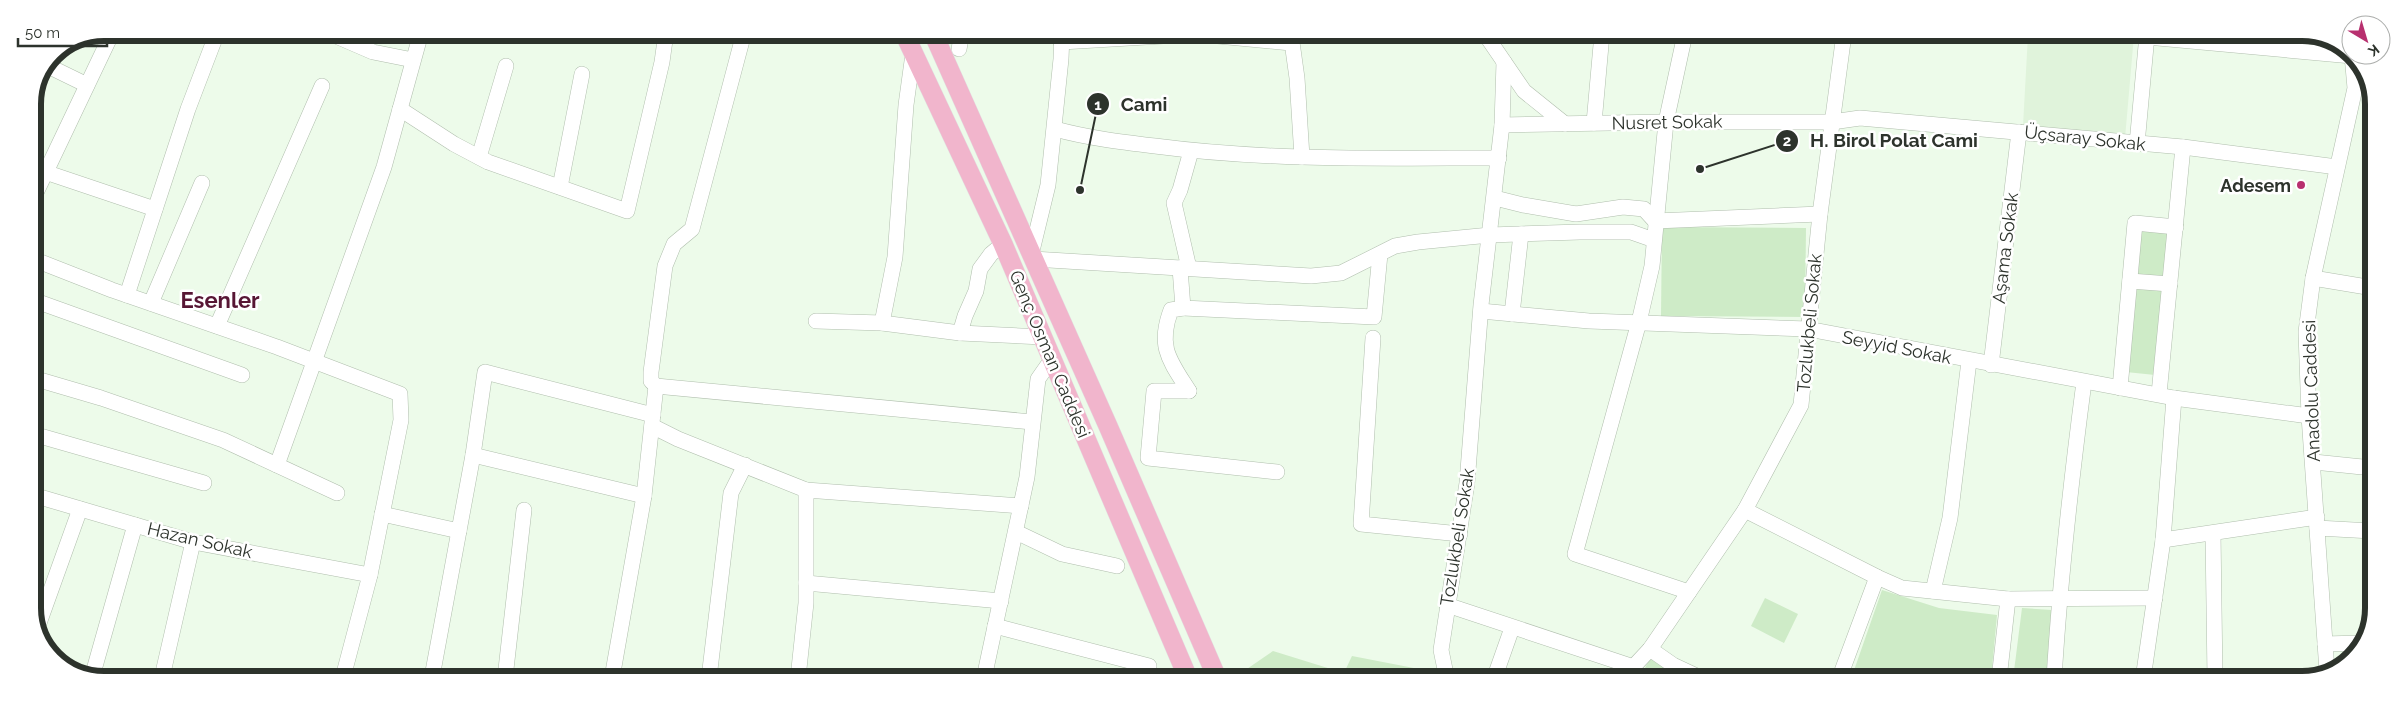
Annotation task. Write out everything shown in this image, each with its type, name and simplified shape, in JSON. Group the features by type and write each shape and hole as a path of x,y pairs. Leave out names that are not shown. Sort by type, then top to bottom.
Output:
{"main road":[{"name":"Genç Osman Caddesi","path":"907,41 1003,244 1185,671"},
{"name":"Genç Osman Caddesi","path":"937,41 1108,426 1214,671"}],"street":[{"path":"41,182 108,41"},
{"path":"127,295 188,109 214,41"},
{"path":"348,41 373,52 413,60"},
{"path":"277,465 384,166 419,41"},
{"path":"400,109 479,157 627,211 662,62 665,41"},
{"path":"742,41 692,229 674,244 665,266 651,381 656,386 1032,422"},
{"path":"959,49 960,41"},
{"path":"1062,41 1055,129 1048,185 1032,257 1311,276 1341,273 1396,246 1418,242 1490,235 1631,232 1654,240"},
{"path":"1291,41 1297,78 1302,158"},
{"path":"1490,41 1524,91 1565,124"},
{"path":"1594,123 1601,41"},
{"path":"1683,41 1666,122 1652,266 1639,322 1575,554 1689,592"},
{"name":"Tozlukbeli Sokak","path":"1630,671 1650,649 1744,510 1801,405 1820,214 1843,41"},
{"path":"2137,144 2147,41"},
{"path":"2198,41 2341,55"},
{"path":"882,323 895,257 906,105 913,54"},
{"name":"Tozlukbeli Sokak","path":"1445,671 1441,650 1467,483 1481,311 1502,126 1504,62"},
{"path":"479,157 506,66"},
{"path":"53,68 87,85"},
{"path":"560,187 582,74"},
{"name":"Anadolu Caddesi","path":"2327,665 2314,462 2309,416 2306,332 2313,278 2337,167 2362,89 2358,77"},
{"path":"217,326 322,86"},
{"name":"Üçsaray Sokak","path":"1832,122 1860,118 2019,132 2183,147 2337,167"},
{"name":"Nusret Sokak","path":"1502,126 1666,122 1832,122"},
{"path":"1055,129 1085,137 1191,151 1302,158 1499,158"},
{"name":"Aşama Sokak","path":"1991,365 2019,132"},
{"path":"2159,394 2183,147"},
{"path":"1183,308 1185,268 1174,203 1180,190 1191,151"},
{"path":"46,172 155,209"},
{"path":"151,303 202,183"},
{"path":"1495,198 1576,214 1622,207 1644,209 1655,221 1820,214"},
{"path":"2120,388 2135,223 2176,227"},
{"path":"1512,314 1521,234"},
{"path":"960,334 964,316 976,291 980,269 991,254 1003,244"},
{"path":"1277,472 1148,458 1154,391 1189,391 1166,355 1165,325 1171,310 1183,308 1374,317 1380,254"},
{"path":"41,262 127,295 315,361 400,394 401,420 370,575 345,671"},
{"path":"2313,278 2365,287"},
{"path":"2130,281 2170,284"},
{"path":"41,303 242,375"},
{"name":"Seyyid Sokak","path":"1481,311 1589,321 1808,329 1968,361 2174,398 2309,416"},
{"path":"816,321 882,323 960,334 1043,337"},
{"path":"1373,338 1361,524 1460,534"},
{"path":"985,671 1027,477 1038,379 1052,359"},
{"path":"1933,591 1950,518 1968,361"},
{"path":"433,671 473,454 485,372 653,420 678,439 806,490 1021,506"},
{"path":"41,380 101,398 223,440 337,493"},
{"path":"2054,671 2059,598 2071,479 2084,382"},
{"path":"613,671 644,496 656,386"},
{"path":"2144,671 2163,540 2174,398"},
{"path":"41,436 204,483"},
{"path":"473,454 644,496"},
{"path":"2314,462 2365,467"},
{"path":"710,671 731,493 745,465"},
{"path":"799,671 806,583 806,490"},
{"name":"Hazan Sokak","path":"41,497 193,542 370,575"},
{"path":"42,616 80,509"},
{"path":"506,671 524,510"},
{"path":"1744,510 1902,588 2008,599 2154,598"},
{"path":"382,514 459,531"},
{"path":"2163,540 2317,523 2365,530"},
{"path":"94,670 135,525"},
{"path":"1016,532 1062,554 1117,566"},
{"path":"2213,533 2215,671"},
{"path":"163,671 193,542"},
{"path":"1842,671 1877,577"},
{"path":"806,583 1001,601"},
{"path":"2001,671 2008,599"},
{"path":"1447,605 1634,667"},
{"path":"995,626 1149,666"},
{"path":"1497,671 1512,628"},
{"path":"2325,644 2354,643"},
{"path":"1650,649 1673,665 1686,671"}],"shaded area":[{"path":"2028,41 2133,41 2125,138 2023,126"},
{"path":"1662,227 1806,228 1805,317 1661,316"},
{"path":"2139,229 2169,233 2155,375 2126,372"},
{"path":"1882,590 1939,608 1997,615 1992,671 1854,671"},
{"path":"1765,598 1798,614 1784,643 1751,626"},
{"path":"2022,608 2052,610 2048,671 2014,671"},
{"path":"1273,651 1333,671 1244,671"},
{"path":"1352,656 1424,671 1345,671"},
{"path":"1650,658 1677,671 1646,671 1644,670"}],"place":[{"name":"H. Birol Polat Cami","path":"1700,169"},
{"name":"Adesem","path":"2301,185"},
{"name":"Cami","path":"1080,190"}],"district":[{"name":"Esenler","path":"220,300"}]}
